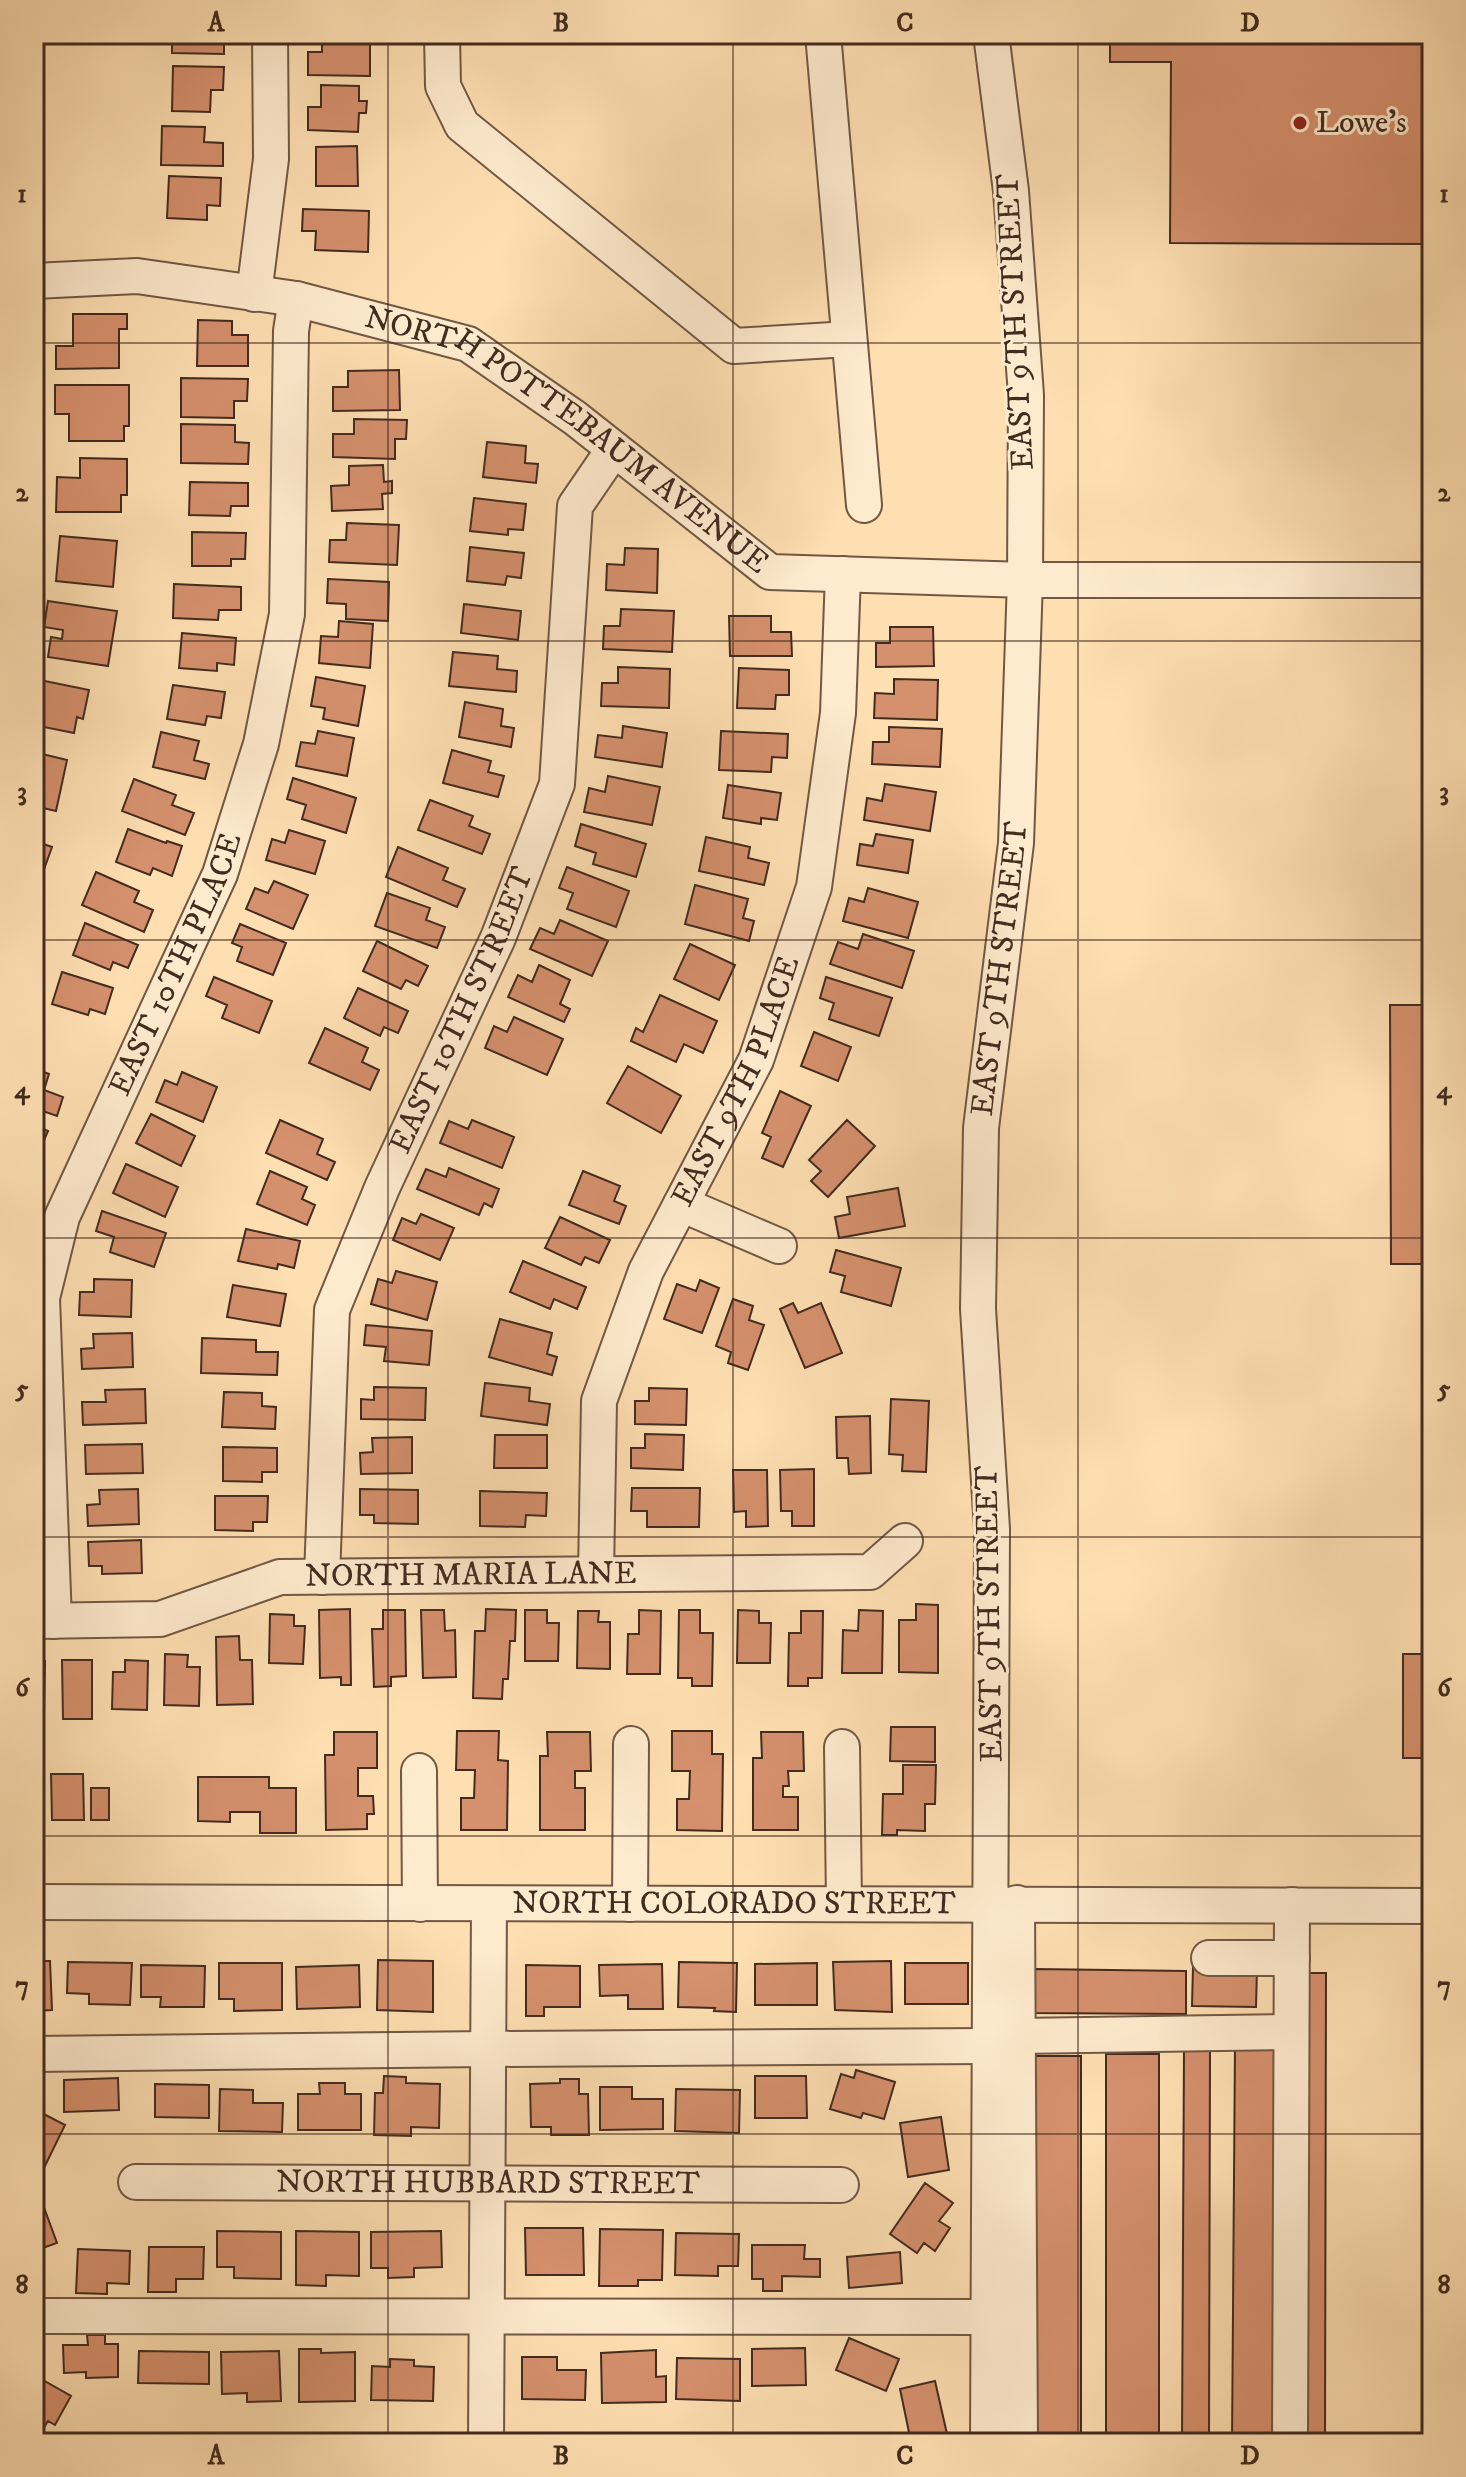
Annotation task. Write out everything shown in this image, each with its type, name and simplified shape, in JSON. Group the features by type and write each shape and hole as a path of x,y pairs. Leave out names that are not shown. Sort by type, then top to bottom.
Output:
{"street":[{"path":"254,294 271,159 270,34"},
{"path":"442,34 443,86 462,125 734,346 849,339"},
{"path":"823,34 864,505"},
{"name":"EAST 9TH STREET","path":"991,34 1011,191 1026,395 1025,580 1016,843 981,1128 978,1309 992,1529 1004,1903 1004,2041"},
{"name":"NORTH POTTEBAUM AVENUE","path":"34,281 137,276 296,299 468,344 575,418 770,572 1025,580 1432,580"},
{"name":"EAST 10TH PLACE","path":"44,1621 42,1298 62,1217 220,874 261,744 287,614 291,331 296,299"},
{"name":"EAST 10TH STREET","path":"322,1577 332,1310 382,1188 498,938 557,784 575,506 614,449"},
{"name":"EAST 9TH PLACE","path":"596,1574 599,1401 646,1271 756,1060 814,887 838,713 843,574"},
{"path":"681,1204 779,1246"},
{"name":"NORTH MARIA LANE","path":"44,1621 160,1619 280,1577 870,1572 905,1541"},
{"path":"630,1904 631,1744"},
{"path":"842,1747 844,1904"},
{"path":"419,1771 420,1904"},
{"name":"NORTH COLORADO STREET","path":"34,1902 1432,1906"},
{"path":"486,2443 489,1904"},
{"path":"1290,2443 1292,1905"},
{"path":"1209,1958 1292,1958"},
{"path":"34,2054 1004,2041 1291,2032"},
{"path":"988,2443 990,2317 1004,2041"},
{"path":"1004,2041 1020,2443"},
{"name":"NORTH HUBBARD STREET","path":"136,2182 841,2185"},
{"path":"34,2316 990,2317"}],"building":[{"path":"172,34 224,34 224,54 172,53"},
{"name":"Lowe's","path":"1110,34 1432,34 1432,244 1170,243 1171,62 1110,62"},
{"path":"322,37 370,37 370,76 308,75 308,52 322,52"},
{"path":"173,66 224,67 223,90 211,90 210,112 172,111"},
{"path":"321,85 359,86 359,101 367,101 366,113 359,113 358,132 308,130 308,107 321,107"},
{"path":"162,126 205,127 204,142 223,143 223,166 161,165"},
{"path":"357,146 358,186 316,186 316,147"},
{"path":"169,176 221,178 220,206 207,205 207,220 167,218"},
{"path":"303,209 369,211 368,252 315,250 316,231 302,231"},
{"path":"73,314 127,314 127,329 119,329 119,368 56,369 56,346 73,346"},
{"path":"198,320 232,321 232,335 248,335 248,366 197,366"},
{"path":"399,370 400,410 333,411 333,387 348,387 348,371"},
{"path":"181,378 248,379 247,401 234,401 234,418 181,417"},
{"path":"55,385 129,385 129,426 124,426 124,441 69,441 69,414 55,414"},
{"path":"354,419 407,420 406,439 395,439 395,459 333,457 333,434 354,434"},
{"path":"181,424 235,425 235,442 249,443 248,464 181,463"},
{"path":"487,442 526,446 525,463 538,464 536,483 483,477"},
{"path":"80,458 127,459 127,495 121,495 121,512 56,512 57,477 80,478"},
{"path":"383,465 384,482 392,481 392,493 382,494 383,509 332,511 331,486 349,485 349,466"},
{"path":"190,482 248,483 248,506 231,506 230,516 189,515"},
{"path":"474,498 526,504 523,530 508,529 508,535 470,531"},
{"path":"347,523 399,525 397,565 329,562 330,540 346,540"},
{"path":"192,532 246,533 245,559 231,559 231,566 192,566"},
{"path":"60,536 117,541 113,587 56,581"},
{"path":"470,547 524,553 521,578 507,576 505,585 467,581"},
{"path":"625,548 658,549 657,593 606,590 607,564 624,565"},
{"path":"328,579 389,582 388,621 346,619 346,604 327,603"},
{"path":"174,584 241,587 241,610 219,610 218,620 173,618"},
{"path":"48,601 117,611 108,666 48,657 51,637 62,639 63,630 44,627"},
{"path":"464,604 521,611 518,640 461,633"},
{"path":"621,609 674,611 672,652 603,649 604,626 620,626"},
{"path":"729,616 771,616 771,632 791,632 792,656 730,656"},
{"path":"339,621 373,624 370,668 319,663 321,636 338,637"},
{"path":"890,627 933,627 934,666 876,667 876,643 890,643"},
{"path":"182,633 236,638 234,665 217,663 217,671 179,668"},
{"path":"453,652 498,656 497,669 517,671 516,692 449,686"},
{"path":"618,667 670,669 669,708 601,706 602,683 618,683"},
{"path":"739,668 789,670 789,695 776,695 775,709 737,708"},
{"path":"316,677 365,686 358,726 323,719 325,708 311,706"},
{"path":"35,679 89,690 83,719 77,717 74,733 34,725"},
{"path":"894,679 938,680 937,720 874,718 875,693 894,694"},
{"path":"173,685 225,692 221,718 207,716 205,725 167,719"},
{"path":"465,702 503,709 501,726 514,728 511,747 459,737"},
{"path":"623,726 667,733 662,767 595,757 598,735 622,738"},
{"path":"889,727 942,729 940,767 872,764 873,742 889,742"},
{"path":"318,731 354,738 347,776 296,766 301,742 315,744"},
{"path":"721,731 788,734 787,758 772,757 771,772 719,770"},
{"path":"161,732 199,741 194,760 209,764 205,779 153,767"},
{"path":"452,750 491,761 488,772 504,776 498,797 443,783"},
{"path":"34,752 67,760 56,811 34,806"},
{"path":"608,776 660,787 652,825 584,812 589,788 605,792"},
{"path":"293,778 356,798 346,833 302,819 306,805 287,799"},
{"path":"134,779 176,795 172,805 194,813 185,835 122,811"},
{"path":"885,784 936,792 930,831 864,820 867,798 882,801"},
{"path":"728,785 781,793 777,820 761,818 761,824 723,818"},
{"path":"430,800 473,816 469,826 490,834 482,854 418,830"},
{"path":"581,824 646,844 636,877 593,864 596,853 575,846"},
{"path":"128,829 182,846 172,876 153,868 150,875 116,862"},
{"path":"289,830 325,841 315,874 266,860 272,839 285,843"},
{"path":"876,834 913,840 908,873 857,865 860,844 873,846"},
{"path":"706,837 750,847 748,858 769,863 764,885 699,871"},
{"path":"34,841 52,847 42,875 34,872"},
{"path":"398,847 448,868 443,880 465,889 457,907 386,877"},
{"path":"567,867 629,891 616,927 567,909 573,893 559,888"},
{"path":"96,872 139,891 134,902 153,910 144,932 82,905"},
{"path":"274,881 308,895 293,929 246,909 255,888 268,893"},
{"path":"695,885 748,899 743,918 754,921 749,941 685,924"},
{"path":"868,888 918,902 908,938 843,921 849,898 864,902"},
{"path":"387,893 430,908 426,920 445,927 437,948 375,926"},
{"path":"560,920 608,941 592,976 530,949 540,928 554,934"},
{"path":"85,923 138,945 128,968 113,962 110,970 73,955"},
{"path":"240,924 286,943 273,975 237,961 242,947 232,943"},
{"path":"863,934 914,951 902,988 830,964 838,942 858,949"},
{"path":"377,941 428,966 418,986 406,980 401,989 363,971"},
{"path":"690,944 735,965 719,1000 674,979"},
{"path":"539,965 570,980 560,1004 570,1009 564,1022 508,997 518,975 532,982"},
{"path":"62,972 113,988 105,1014 90,1009 88,1015 52,1004"},
{"path":"214,977 272,1001 259,1033 222,1018 227,1005 206,996"},
{"path":"826,977 892,998 879,1036 829,1019 834,1003 820,998"},
{"path":"358,988 408,1011 398,1033 384,1027 380,1036 344,1018"},
{"path":"660,995 717,1021 703,1053 684,1044 676,1062 631,1041 636,1028 643,1032"},
{"path":"1390,1005 1432,1005 1432,1264 1391,1264"},
{"path":"514,1017 563,1039 547,1075 485,1048 494,1026 507,1032"},
{"path":"325,1028 368,1048 362,1062 379,1070 370,1090 309,1063"},
{"path":"814,1032 851,1047 838,1081 801,1066"},
{"path":"628,1066 681,1096 661,1133 607,1103"},
{"path":"34,1069 49,1074 44,1090 63,1097 57,1116 34,1108"},
{"path":"182,1072 217,1087 203,1122 156,1102 165,1080 177,1085"},
{"path":"780,1091 811,1106 783,1167 762,1158 771,1137 762,1133"},
{"path":"151,1114 195,1136 181,1166 136,1143"},
{"path":"280,1120 323,1139 317,1154 335,1162 327,1180 266,1153"},
{"path":"472,1120 514,1137 502,1168 440,1143 449,1121 468,1129"},
{"path":"847,1120 875,1146 828,1197 811,1181 821,1171 809,1160"},
{"path":"34,1125 48,1131 38,1154 34,1153"},
{"path":"126,1164 178,1187 165,1217 113,1193"},
{"path":"449,1168 499,1189 492,1207 484,1203 479,1215 417,1189 426,1169 446,1177"},
{"path":"270,1171 307,1187 302,1199 315,1205 307,1225 257,1204"},
{"path":"583,1171 620,1186 614,1201 626,1206 619,1224 569,1205"},
{"path":"898,1188 905,1226 839,1238 835,1217 850,1214 847,1197"},
{"path":"102,1211 166,1233 154,1267 110,1252 114,1237 96,1231"},
{"path":"421,1214 454,1228 440,1260 393,1240 402,1218 416,1224"},
{"path":"560,1217 610,1240 599,1263 585,1257 581,1265 545,1248"},
{"path":"246,1229 300,1241 294,1268 278,1264 277,1269 238,1261"},
{"path":"836,1250 901,1268 891,1306 841,1292 845,1276 830,1272"},
{"path":"523,1261 586,1287 577,1309 554,1299 550,1309 510,1292"},
{"path":"396,1271 437,1282 427,1320 371,1304 378,1279 392,1283"},
{"path":"94,1279 132,1280 131,1317 79,1315 80,1292 94,1292"},
{"path":"700,1280 719,1288 702,1333 664,1319 677,1284 696,1291"},
{"path":"233,1285 286,1294 280,1326 227,1317"},
{"path":"733,1299 753,1306 749,1320 764,1325 748,1370 728,1363 731,1352 716,1346"},
{"path":"793,1303 798,1313 821,1303 842,1353 805,1368 780,1309"},
{"path":"500,1319 552,1333 547,1354 557,1357 552,1375 489,1357"},
{"path":"366,1325 432,1331 429,1365 384,1361 386,1347 364,1345"},
{"path":"132,1333 133,1367 82,1369 81,1349 94,1348 93,1334"},
{"path":"202,1338 256,1340 256,1352 278,1352 277,1375 201,1373"},
{"path":"485,1383 530,1388 529,1401 550,1404 547,1425 481,1416"},
{"path":"374,1387 426,1388 425,1420 361,1419 361,1399 374,1400"},
{"path":"649,1388 687,1389 686,1425 635,1424 635,1401 649,1401"},
{"path":"145,1389 146,1423 83,1425 82,1402 106,1402 105,1390"},
{"path":"224,1392 262,1393 262,1406 276,1407 275,1429 222,1427"},
{"path":"891,1399 929,1401 926,1472 902,1471 903,1455 889,1454"},
{"path":"870,1416 871,1473 849,1474 848,1458 837,1458 836,1417"},
{"path":"645,1434 684,1435 683,1470 631,1468 631,1448 645,1448"},
{"path":"495,1435 547,1435 547,1468 494,1468"},
{"path":"412,1437 412,1473 361,1474 360,1453 373,1452 372,1438"},
{"path":"142,1444 143,1473 86,1474 85,1445"},
{"path":"223,1447 277,1448 277,1472 262,1472 262,1482 223,1481"},
{"path":"814,1469 814,1526 792,1526 792,1511 781,1511 780,1470"},
{"path":"733,1470 767,1470 768,1526 746,1527 746,1511 734,1512"},
{"path":"632,1488 700,1488 699,1527 647,1527 647,1511 631,1511"},
{"path":"138,1489 139,1524 88,1526 87,1505 100,1504 99,1490"},
{"path":"360,1489 418,1490 418,1524 374,1523 374,1515 360,1515"},
{"path":"480,1491 547,1493 546,1516 526,1515 525,1527 480,1526"},
{"path":"215,1496 268,1496 267,1522 253,1522 253,1531 215,1530"},
{"path":"141,1540 142,1573 102,1574 102,1566 89,1566 88,1542"},
{"path":"1422,1549 1432,1549 1432,1758 1403,1758 1403,1654 1422,1654"},
{"path":"916,1604 938,1605 938,1673 899,1672 899,1620 916,1620"},
{"path":"350,1609 351,1685 341,1685 341,1677 320,1678 319,1610"},
{"path":"486,1609 516,1610 515,1641 510,1641 508,1679 503,1679 502,1699 473,1698 475,1631 485,1631"},
{"path":"383,1610 405,1610 406,1676 391,1677 391,1686 374,1687 372,1629 383,1629"},
{"path":"421,1610 444,1610 445,1631 455,1630 456,1677 423,1678"},
{"path":"525,1610 547,1610 547,1623 559,1623 558,1661 525,1661"},
{"path":"639,1610 661,1611 660,1674 627,1674 628,1634 639,1634"},
{"path":"679,1610 700,1610 700,1633 713,1633 712,1686 692,1686 692,1678 678,1678"},
{"path":"738,1610 759,1611 759,1623 771,1623 770,1663 737,1663"},
{"path":"859,1610 883,1611 882,1673 842,1673 843,1630 858,1631"},
{"path":"578,1611 599,1611 598,1622 610,1622 610,1669 577,1668"},
{"path":"801,1611 823,1611 822,1678 808,1678 808,1686 788,1686 789,1633 801,1633"},
{"path":"270,1614 294,1615 294,1626 305,1626 303,1664 269,1663"},
{"path":"239,1636 240,1660 252,1660 253,1704 217,1705 216,1637"},
{"path":"165,1654 188,1655 187,1667 200,1667 199,1706 164,1705"},
{"path":"34,1660 45,1661 44,1714 34,1714"},
{"path":"62,1660 92,1660 92,1719 63,1719"},
{"path":"125,1660 148,1661 147,1710 112,1709 113,1672 125,1672"},
{"path":"891,1727 935,1727 935,1762 890,1761"},
{"path":"457,1731 499,1731 498,1760 508,1761 507,1830 461,1830 461,1798 474,1798 475,1770 456,1770"},
{"path":"672,1731 712,1731 712,1754 723,1754 722,1831 677,1830 677,1799 689,1799 690,1771 672,1771"},
{"path":"334,1732 377,1732 377,1768 358,1768 358,1796 373,1796 374,1814 367,1814 367,1829 326,1830 325,1755 334,1755"},
{"path":"547,1732 590,1732 591,1771 575,1771 575,1788 585,1788 585,1830 540,1830 540,1756 548,1756"},
{"path":"761,1732 803,1732 804,1771 788,1771 789,1786 783,1786 783,1797 798,1797 798,1830 753,1830 753,1758 762,1758"},
{"path":"903,1765 936,1765 935,1804 925,1804 925,1831 897,1830 897,1835 882,1835 883,1794 903,1794"},
{"path":"51,1774 83,1774 84,1820 52,1820"},
{"path":"198,1777 269,1777 269,1788 296,1788 296,1833 260,1833 260,1812 230,1812 230,1822 198,1821"},
{"path":"34,1778 44,1778 43,1815 34,1815"},
{"path":"91,1788 109,1788 109,1820 91,1820"},
{"path":"378,1960 433,1961 433,2012 377,2010"},
{"path":"34,1961 50,1961 52,2010 34,2011"},
{"path":"891,1961 892,2012 835,2010 833,1962"},
{"path":"68,1962 132,1963 130,2005 89,2004 89,1994 67,1993"},
{"path":"679,1962 737,1963 736,2012 678,2007"},
{"path":"219,1963 282,1963 282,2010 234,2011 234,1999 219,1999"},
{"path":"817,1963 817,2005 755,2005 755,1964"},
{"path":"905,1963 968,1963 968,2004 905,2004"},
{"path":"662,1964 663,2009 628,2009 628,1995 600,1996 599,1965"},
{"path":"141,1965 205,1966 204,2007 160,2007 161,1997 141,1997"},
{"path":"359,1965 360,2007 297,2009 296,1967"},
{"path":"526,1965 580,1966 580,2007 544,2007 544,2016 526,2016"},
{"path":"1193,1966 1257,1968 1256,2007 1192,2006"},
{"path":"1034,1969 1186,1971 1186,2014 1033,2013"},
{"path":"1306,1973 1326,1973 1325,2443 1305,2443"},
{"path":"1235,2045 1284,2046 1281,2443 1232,2443"},
{"path":"1184,2048 1210,2048 1209,2443 1182,2443"},
{"path":"1106,2054 1159,2054 1159,2443 1106,2443"},
{"path":"1034,2056 1081,2056 1081,2443 1034,2443"},
{"path":"856,2070 895,2082 884,2119 863,2113 861,2118 830,2109 841,2074 854,2078"},
{"path":"384,2076 406,2077 406,2083 440,2084 439,2128 411,2127 411,2136 374,2135 375,2093 383,2093"},
{"path":"755,2076 806,2076 807,2118 755,2118"},
{"path":"118,2078 119,2110 64,2112 64,2080"},
{"path":"560,2079 579,2079 579,2094 588,2094 589,2135 551,2135 551,2127 531,2127 530,2084 560,2083"},
{"path":"319,2083 345,2083 345,2094 361,2094 361,2130 298,2130 298,2094 320,2094"},
{"path":"155,2084 209,2085 209,2118 155,2117"},
{"path":"600,2087 632,2087 632,2099 663,2099 663,2129 600,2130"},
{"path":"220,2089 253,2090 253,2103 283,2103 282,2132 219,2131"},
{"path":"676,2089 740,2090 739,2133 675,2131"},
{"path":"34,2109 65,2125 41,2174 34,2170"},
{"path":"941,2117 949,2170 908,2177 900,2123"},
{"path":"925,2183 953,2203 939,2221 950,2228 935,2251 924,2243 917,2253 890,2234"},
{"path":"34,2184 57,2243 34,2251"},
{"path":"525,2228 583,2228 584,2275 526,2275"},
{"path":"600,2229 663,2230 662,2280 638,2280 638,2286 599,2286"},
{"path":"217,2231 281,2232 281,2279 234,2278 234,2267 217,2267"},
{"path":"296,2231 359,2232 359,2276 326,2275 326,2286 296,2285"},
{"path":"441,2231 442,2267 414,2268 414,2277 388,2278 388,2268 371,2268 371,2232"},
{"path":"676,2233 739,2234 738,2266 718,2266 718,2276 675,2275"},
{"path":"752,2245 805,2245 804,2259 820,2259 820,2277 782,2276 782,2291 763,2291 763,2279 752,2279"},
{"path":"149,2247 204,2247 203,2279 176,2279 176,2292 148,2292"},
{"path":"78,2249 130,2251 129,2284 107,2283 107,2294 76,2293"},
{"path":"900,2252 902,2283 849,2288 847,2257"},
{"path":"87,2335 105,2335 105,2344 118,2344 118,2377 86,2378 86,2372 64,2373 63,2345 88,2345"},
{"path":"849,2338 899,2359 886,2391 836,2370"},
{"path":"805,2348 806,2385 752,2386 752,2349"},
{"path":"299,2349 321,2349 321,2353 355,2352 355,2401 299,2402"},
{"path":"656,2350 656,2377 666,2376 666,2402 602,2403 601,2353"},
{"path":"139,2351 209,2352 209,2384 138,2383"},
{"path":"279,2351 281,2401 247,2402 247,2393 222,2394 221,2352"},
{"path":"522,2357 557,2357 557,2370 586,2370 585,2400 522,2399"},
{"path":"677,2358 740,2359 740,2401 676,2399"},
{"path":"390,2359 414,2360 414,2366 434,2367 433,2401 371,2400 372,2366 390,2367"},
{"path":"34,2375 71,2396 55,2425 48,2421 38,2437 34,2435"},
{"path":"935,2381 947,2434 911,2442 900,2389"}],"place":[{"name":"Lowe's","path":"1300,123"}]}
